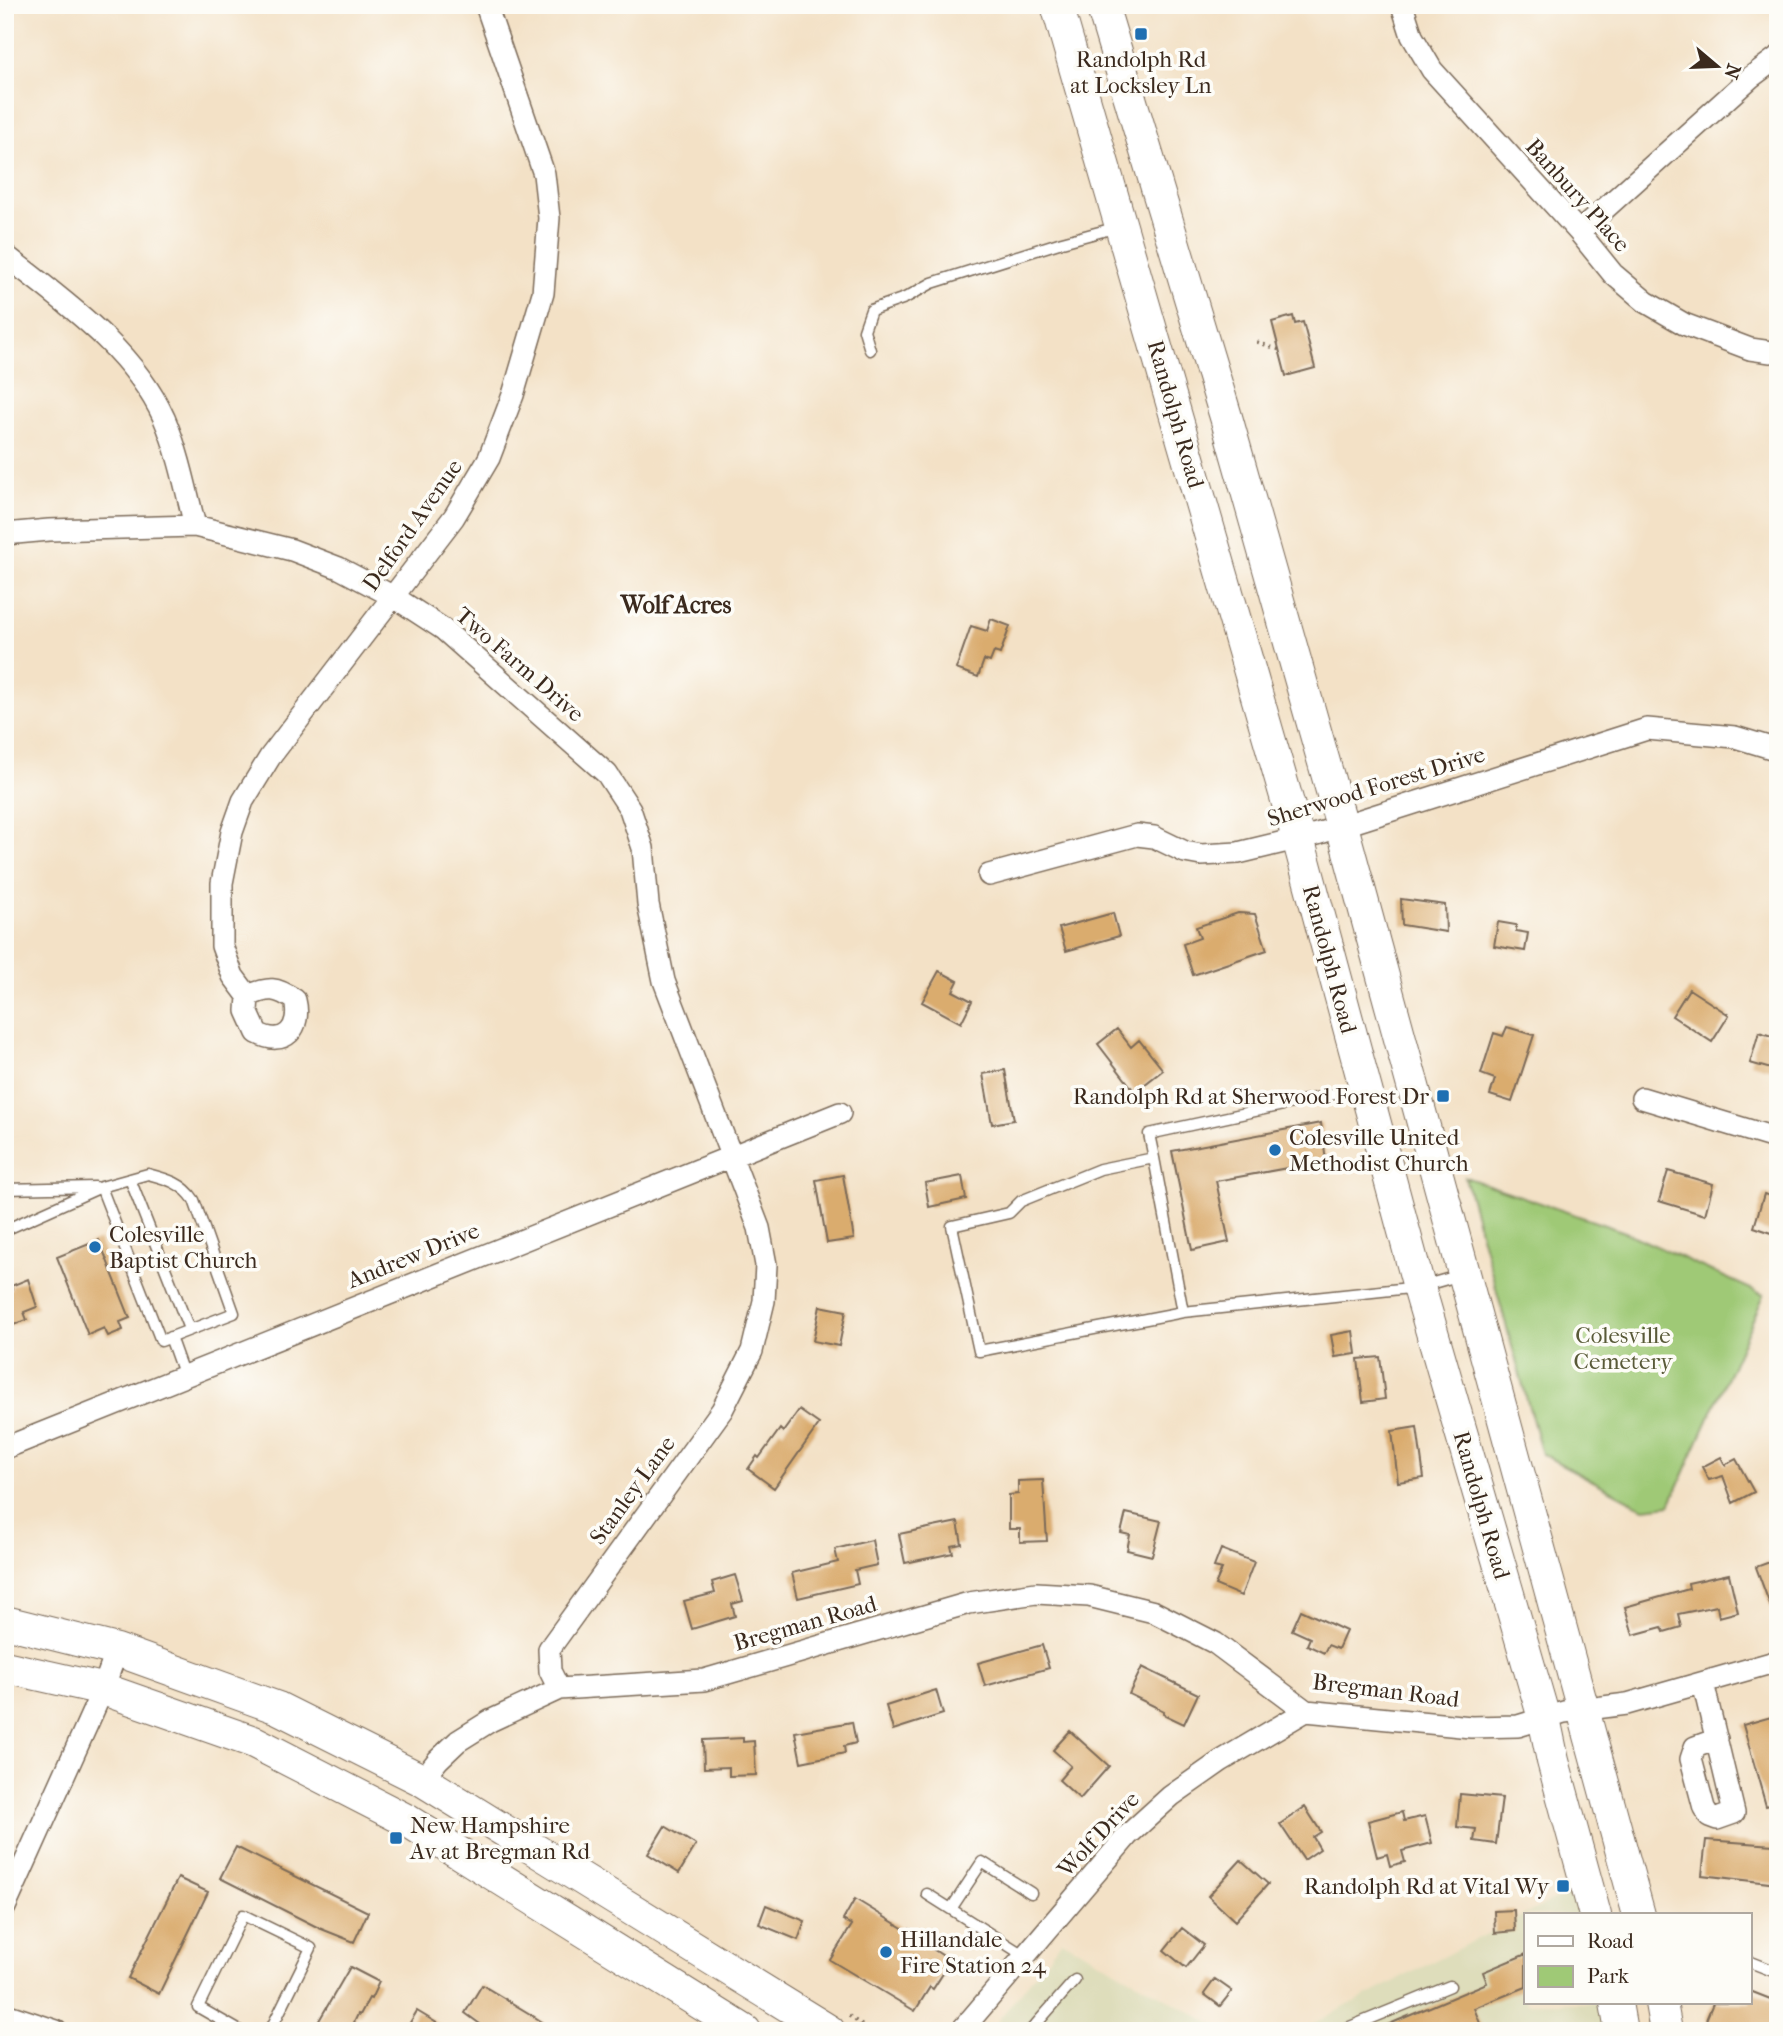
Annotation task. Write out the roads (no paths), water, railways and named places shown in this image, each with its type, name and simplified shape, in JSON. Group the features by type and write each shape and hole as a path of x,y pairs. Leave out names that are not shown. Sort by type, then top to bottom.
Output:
{"main road":[{"name":"Randolph Road","path":"1057,5 1297,838 1419,1287 1544,1718 1594,1913"},
{"name":"Randolph Road","path":"1102,5 1226,417 1342,826 1638,1913"},
{"path":"5,1622 117,1650 278,1708 422,1780 829,2031"},
{"path":"5,1667 103,1689 254,1742 408,1821 745,2031"},
{"path":"1636,2004 1641,2031"},
{"path":"1661,2004 1666,2031"}],"street":[{"name":"Delford Avenue","path":"248,996 233,976 222,946 222,883 232,832 243,802 270,757 454,517 489,458 513,395 543,293 549,218 544,174 486,5"},
{"name":"Banbury Place","path":"1402,5 1412,36 1432,70 1579,232 1613,274 1646,302 1684,324 1728,342 1771,352"},
{"path":"1579,232 1751,77 1778,57"},
{"path":"5,255 97,329 136,373 163,417 178,457 195,526"},
{"name":"Two Farm Drive","path":"5,534 49,530 195,526 292,550 339,568 394,597 443,629 607,774 631,809 643,848 648,904 664,981 732,1155"},
{"name":"Sherwood Forest Drive","path":"989,875 1137,835 1154,837 1185,852 1201,855 1238,853 1342,826 1647,729 1735,737 1778,750"},
{"path":"1642,1098 1778,1139"},
{"name":"Andrew Drive","path":"5,1448 840,1113"},
{"name":"Stanley Lane","path":"559,1689 550,1671 549,1649 722,1410 752,1351 764,1301 766,1265 758,1228 732,1155"},
{"name":"Bregman Road","path":"559,1689 704,1679 969,1603 1036,1593 1089,1596 1154,1612 1215,1643 1306,1711 1471,1727 1518,1726 1544,1718 1627,1704 1778,1661"},
{"path":"5,1907 103,1689 117,1650"},
{"path":"1703,1683 1717,1739"},
{"path":"422,1780 438,1759 458,1741 490,1721 559,1689"},
{"name":"Wolf Drive","path":"961,2031 1128,1835 1171,1796 1220,1761 1306,1711"},
{"path":"5,2014 56,2031"}],"lane":[{"path":"870,349 864,330 871,310 905,298 932,283 1122,226"},
{"path":"1183,1312 1149,1134 1365,1087"},
{"path":"1154,1158 1100,1169 1021,1201 1009,1213 953,1226 979,1351 1183,1312 1419,1287 1465,1273"},
{"path":"5,1230 101,1187 148,1174 167,1179 186,1189 194,1200 234,1313 161,1340 101,1187"},
{"path":"130,1179 190,1329"},
{"path":"5,1189 101,1187"},
{"path":"170,1337 184,1376"},
{"path":"951,1909 982,1862 1031,1893"},
{"path":"927,1894 1025,1956"},
{"path":"240,2031 198,2007 243,1915 311,1948 270,2031"},
{"path":"1752,1963 1778,1973"},
{"path":"1030,2031 1074,1980"},
{"path":"1340,2031 1450,1986"}],"place":[{"name":"Randolph Rd at Locksley Ln","path":"1141,34"},
{"name":"Randolph Rd at Sherwood Forest Dr","path":"1443,1096"},
{"name":"Colesville United Methodist Church","path":"1275,1150"},
{"name":"Colesville Baptist Church","path":"95,1247"},
{"name":"New Hampshire Av at Bregman Rd","path":"396,1838"},
{"name":"Randolph Rd at Vital Wy","path":"1563,1886"},
{"name":"Hillandale Fire Station 24","path":"886,1952"}],"district":[{"name":"Wolf Acres","path":"676,605"}],"park label":[{"name":"Colesville Cemetery","path":"1623,1348"}]}
